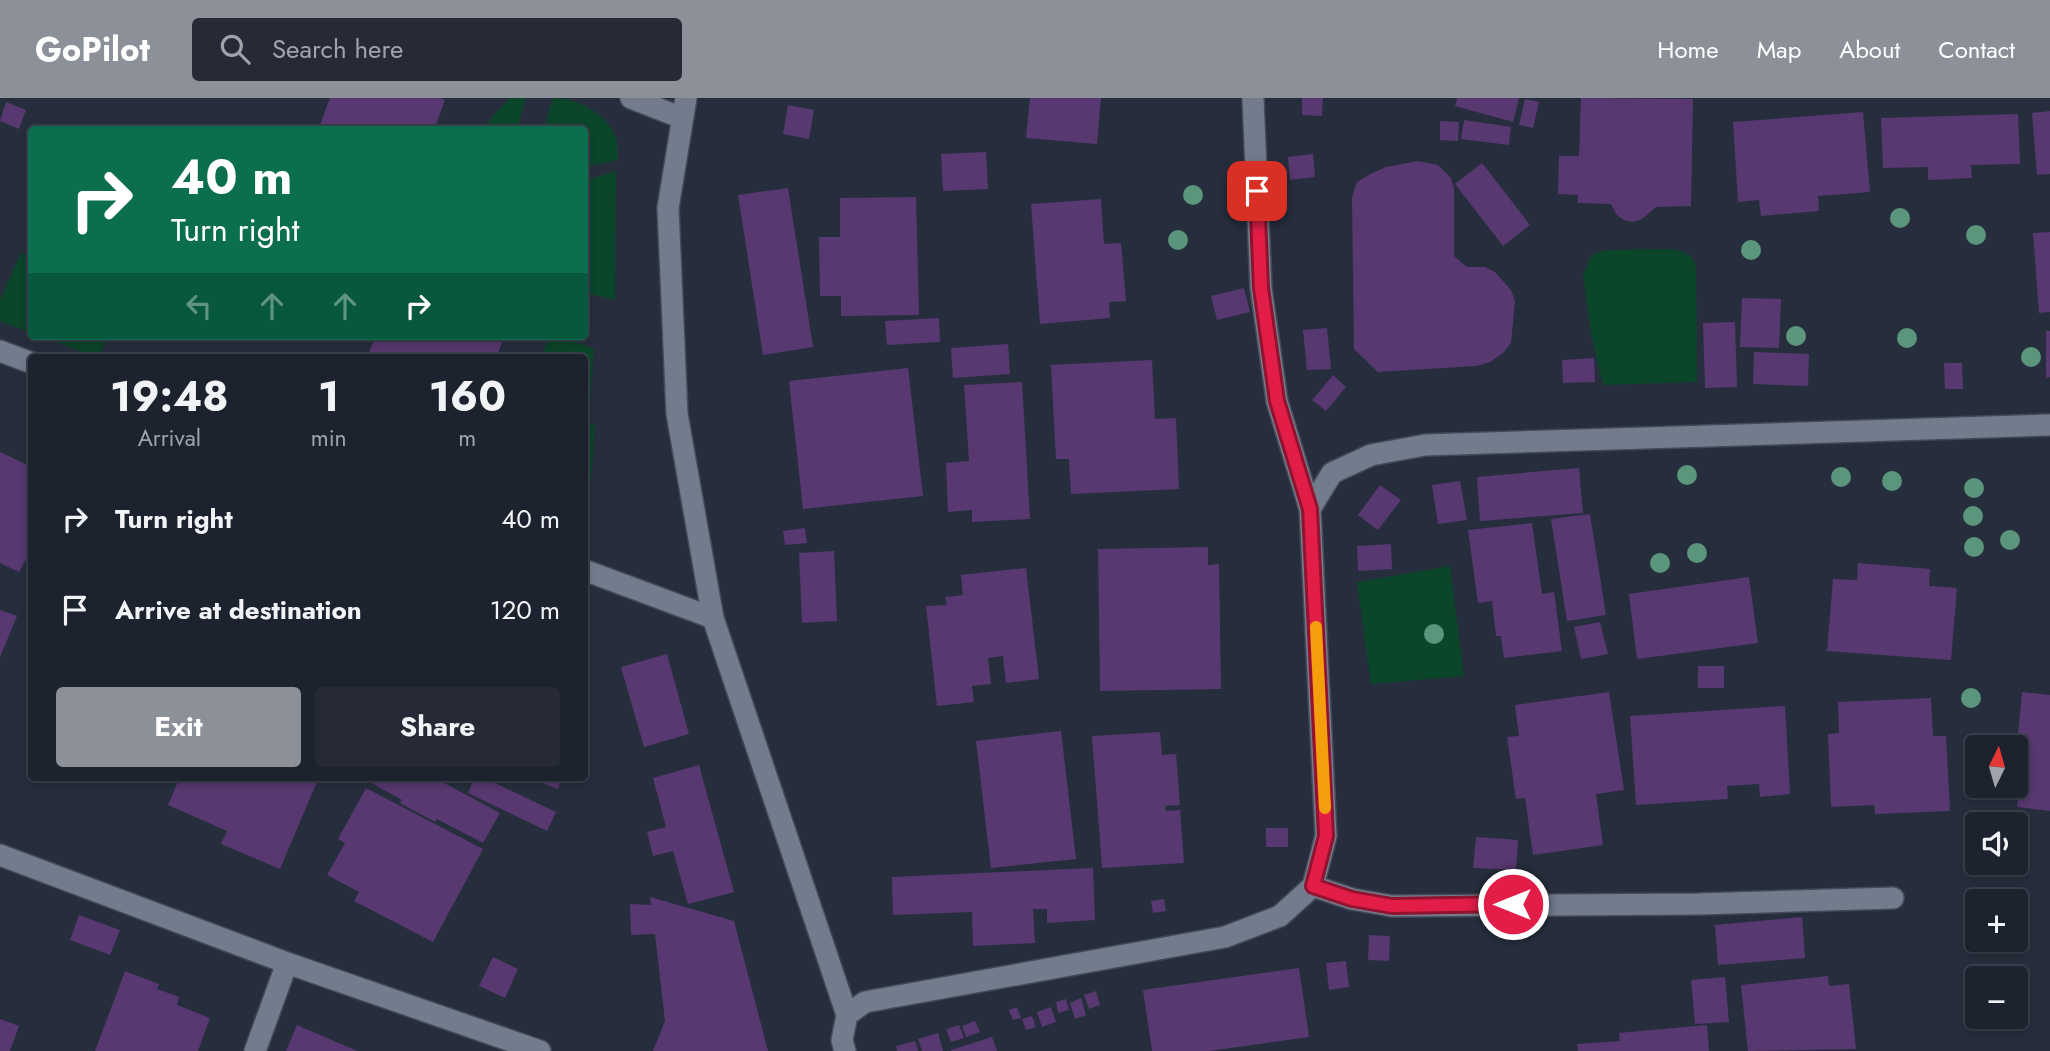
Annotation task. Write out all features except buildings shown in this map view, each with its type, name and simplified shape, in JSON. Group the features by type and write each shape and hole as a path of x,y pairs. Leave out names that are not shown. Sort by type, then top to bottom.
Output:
{"street":[{"path":"631,98 684,108 668,208 677,414 713,618 847,1015 842,1040 845,1051"},
{"path":"847,1015 865,1002 1225,937 1280,916 1313,886 1326,836 1310,509 1277,401 1261,288 1253,98"},
{"path":"0,351 28,362"},
{"path":"1310,509 1332,474 1371,455 1425,445 2050,425"},
{"path":"588,571 713,618"},
{"path":"0,855 287,962 540,1051"},
{"path":"1313,886 1352,899 1392,906 1698,904 1893,898"},
{"path":"255,1051 287,962"}],"green space":[{"path":"510,98 526,98 518,126 487,126"},
{"path":"553,98 581,104 598,114 612,129 617,143 618,160 588,166 588,126 545,126"},
{"path":"616,171 615,300 588,294 588,179"},
{"path":"1671,249 1688,254 1696,268 1697,382 1603,385 1591,334 1583,274 1592,255 1605,250"},
{"path":"21,253 28,256 28,332 0,321 0,300"},
{"path":"51,340 105,340 100,354 88,354"},
{"path":"548,340 570,340 594,349 590,404 588,354 542,354"},
{"path":"588,424 595,425 591,480 588,479"},
{"path":"1450,566 1464,676 1371,684 1357,582"}],"slow traffic":[{"path":"1316,627 1325,808"}],"route":[{"path":"1257,191 1261,288 1277,401 1310,509 1326,836 1313,886 1352,899 1392,906 1513,904"}]}
